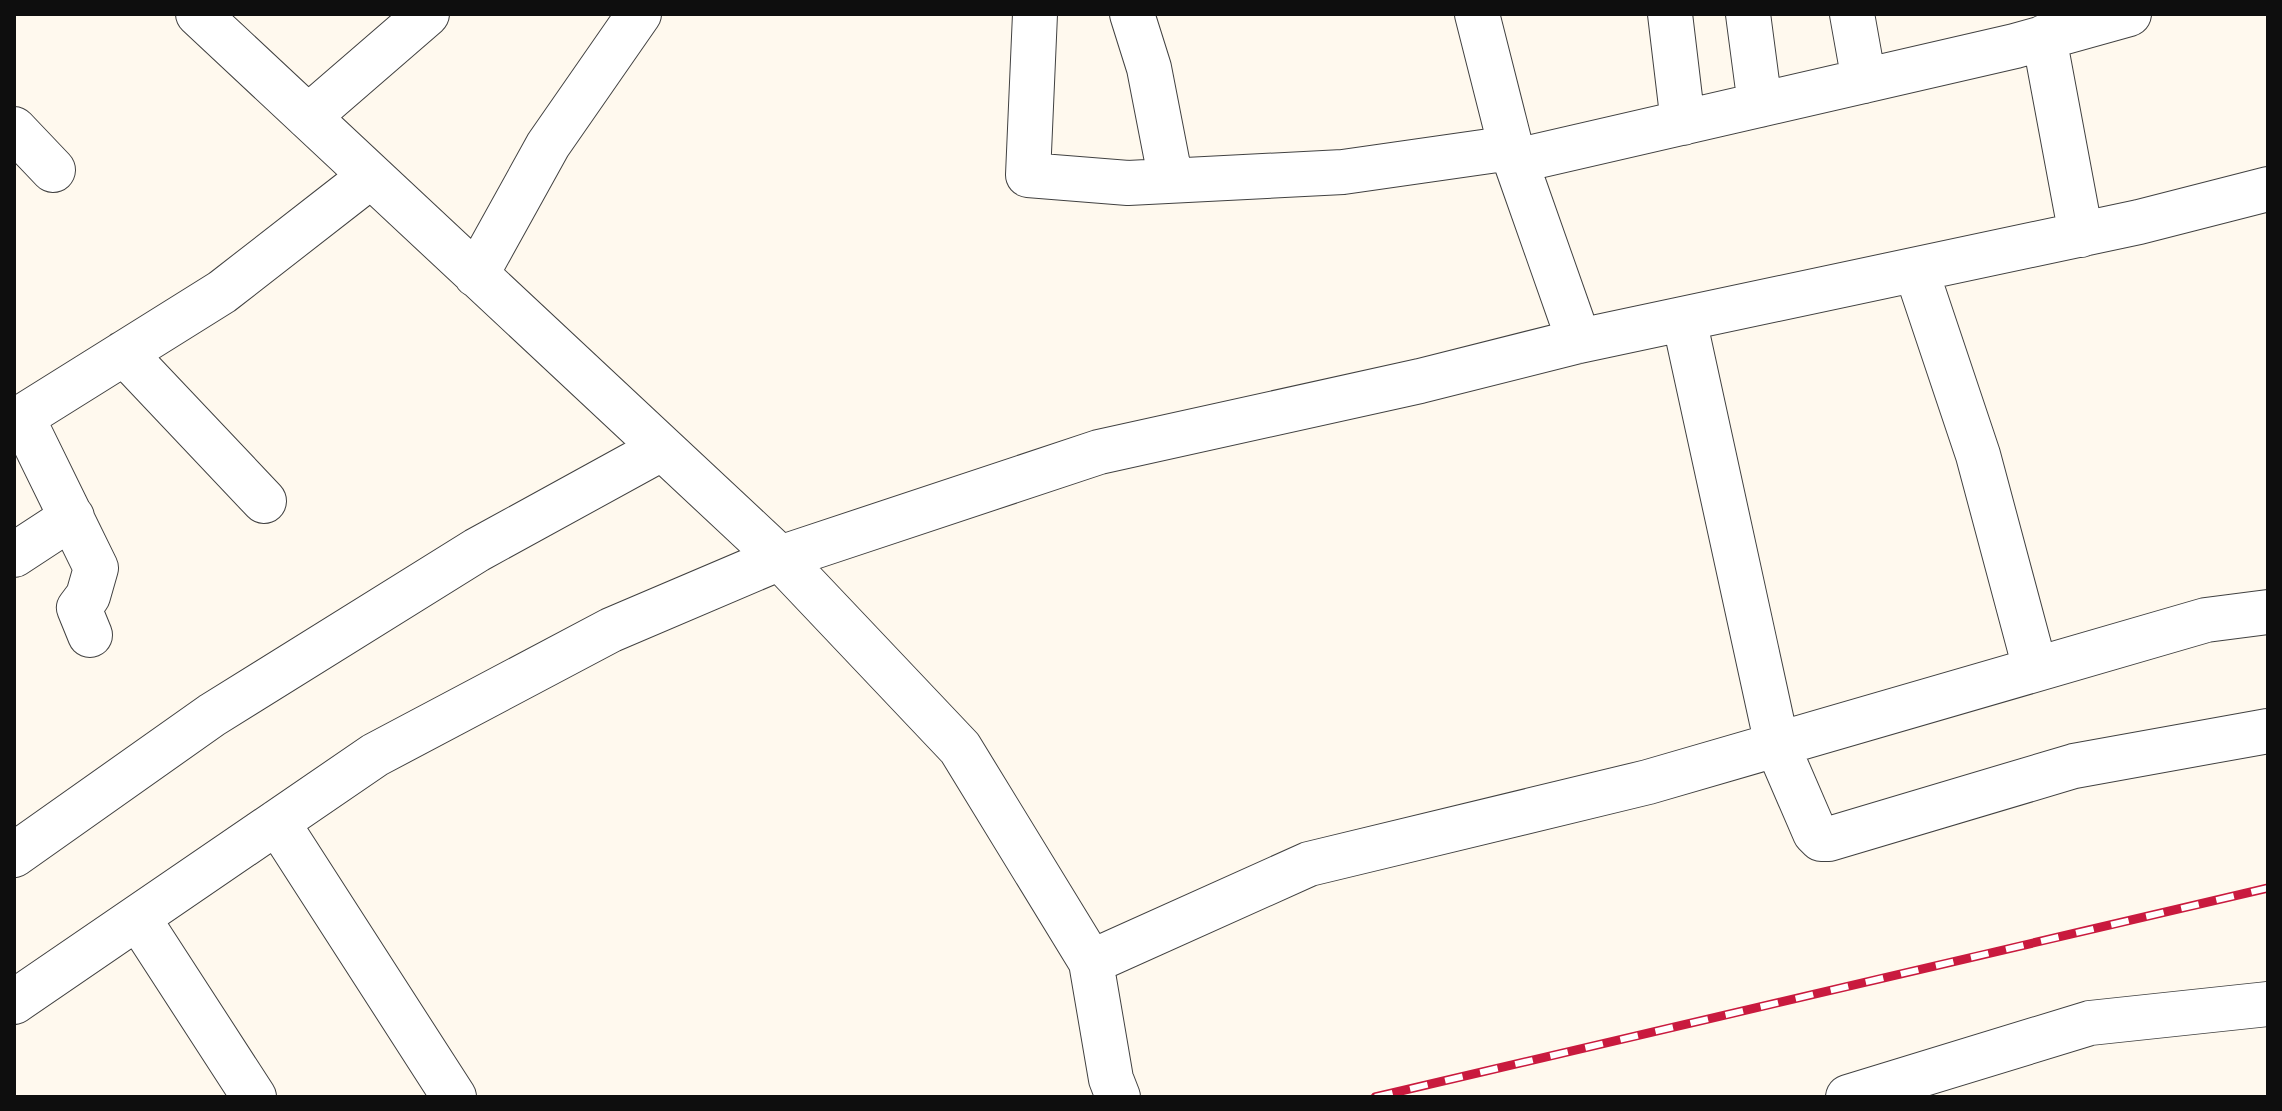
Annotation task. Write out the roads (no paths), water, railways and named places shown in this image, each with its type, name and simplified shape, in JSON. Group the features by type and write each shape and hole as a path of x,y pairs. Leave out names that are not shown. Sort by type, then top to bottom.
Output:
{"street":[{"path":"198,14 780,558 960,748 1091,962 1111,1079 1118,1097"},
{"path":"308,117 427,14"},
{"path":"476,275 548,145 639,14"},
{"path":"1035,14 1028,175 1128,183 1343,172 1514,154 1683,123 2129,14"},
{"path":"1132,14 1149,68 1171,181"},
{"path":"1477,14 1514,154 1579,341"},
{"path":"1670,14 1683,123"},
{"path":"1748,14 1760,105"},
{"path":"1852,14 1864,81"},
{"path":"2044,37 2081,235"},
{"path":"14,129 53,170"},
{"path":"90,635 79,608 88,596 96,568 18,419 222,292 371,176"},
{"path":"14,1002 375,755 611,630 780,558 1099,452 1420,381 1579,341 2081,235 2268,189"},
{"path":"1916,270 1978,455 2035,668"},
{"path":"1684,319 1777,745 1815,833 1821,839 2074,766 2268,731"},
{"path":"124,353 264,501"},
{"path":"14,855 225,707 477,550 661,449"},
{"path":"14,555 72,517"},
{"path":"1091,962 1309,864 1648,782 2206,620 2268,612"},
{"path":"277,822 454,1097"},
{"path":"138,918 254,1097"},
{"path":"1848,1097 2090,1023 2268,1004"}],"railway":[{"path":"1375,1097 2268,888"}]}
